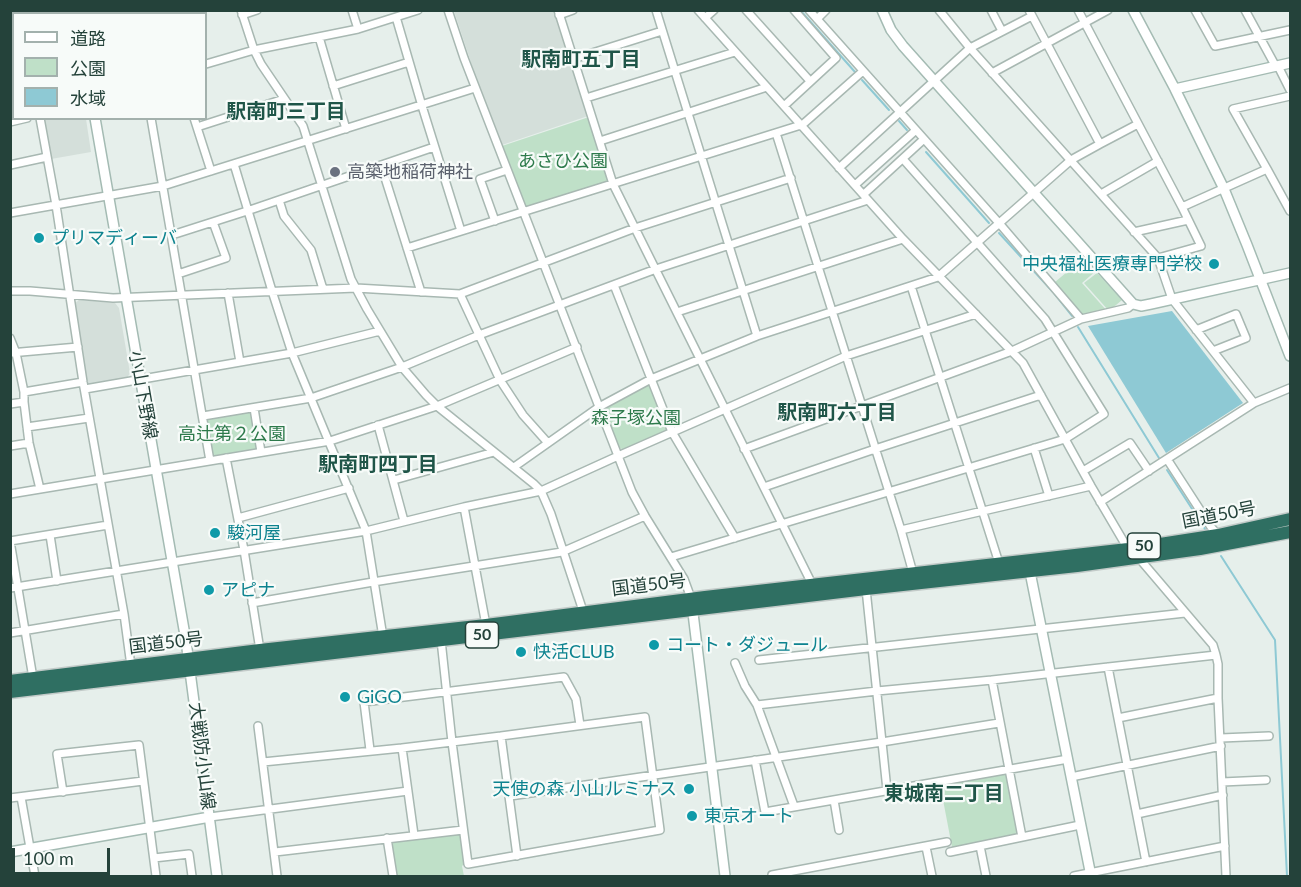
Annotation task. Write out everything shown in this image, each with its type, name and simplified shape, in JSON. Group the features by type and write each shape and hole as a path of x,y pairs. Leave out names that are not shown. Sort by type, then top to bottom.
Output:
{"highway":[{"name":"国道50号","path":"10,681 130,666 190,665 260,650 486,625 583,611 866,589 1218,535 1290,519"},
{"name":"国道50号","path":"10,692 190,665 441,640 692,604 812,584 999,563 1029,565 1138,557 1209,548 1290,532"}],"street":[{"path":"257,10 241,13 261,64 303,126 351,279 409,376 437,406 514,467 541,492 551,514 583,611"},
{"path":"352,10 358,29"},
{"path":"207,63 254,50 358,29 418,10"},
{"path":"448,10 523,212 632,492 684,579 692,604 725,876"},
{"path":"573,10 559,13 613,184 812,584"},
{"path":"656,10 757,336"},
{"path":"698,10 903,239 1023,363 1128,549"},
{"path":"705,18 714,10"},
{"path":"746,10 810,81"},
{"path":"784,106 836,58 794,10"},
{"path":"809,10 999,223 1081,319"},
{"path":"817,19 826,10"},
{"path":"882,10 891,30 903,46 1133,304 1141,306 1290,273"},
{"path":"939,10 992,73 1158,258 1172,299 1254,403"},
{"path":"991,10 1002,31"},
{"path":"1078,10 1201,246 1158,258"},
{"path":"992,73 1108,10"},
{"path":"1133,10 1224,189 1290,356"},
{"path":"1196,10 1215,46 1290,30"},
{"path":"1245,10 1290,90"},
{"path":"839,168 970,48 1031,13 1100,144"},
{"path":"396,17 461,231"},
{"path":"573,59 662,31"},
{"path":"319,37 346,129"},
{"path":"586,98 735,52"},
{"path":"333,86 409,62"},
{"path":"1175,89 1290,63"},
{"path":"407,248 801,125 862,71"},
{"path":"600,141 767,87"},
{"path":"10,213 163,186 476,88"},
{"path":"1290,96 1233,109 1290,211"},
{"path":"197,127 284,99"},
{"path":"40,120 124,614 130,666"},
{"name":"小山下野線","path":"95,120 190,665"},
{"path":"151,120 210,460"},
{"path":"195,120 211,171"},
{"path":"514,467 599,407 651,379 757,336 938,277 1071,160 1138,124"},
{"path":"855,185 916,130"},
{"path":"776,133 913,573"},
{"path":"203,416 311,398 402,367 479,335 656,269 804,221 866,197 924,139"},
{"path":"172,235 434,147"},
{"path":"10,165 46,157"},
{"path":"671,557 1065,439 1104,414 1037,309 903,159"},
{"path":"1101,194 1158,161"},
{"path":"234,165 292,353 366,531 383,637"},
{"path":"381,165 421,292"},
{"path":"1182,207 1267,169"},
{"path":"495,221 480,179 507,170"},
{"path":"10,291 126,298 356,288 460,294 635,228 791,177"},
{"path":"279,200 284,216 311,250 323,290"},
{"path":"1134,232 1188,220"},
{"path":"178,274 226,258 213,222"},
{"path":"677,312 903,239"},
{"path":"614,285 672,432 735,538"},
{"path":"911,286 999,563"},
{"path":"228,293 240,362"},
{"path":"460,294 500,380 523,415 548,443"},
{"path":"744,449 1012,351 1081,319 1128,308 1133,304"},
{"path":"1196,330 1236,314 1246,338 1213,351"},
{"path":"14,587 366,531 464,507 541,492 846,356 976,315"},
{"path":"24,392 140,380 292,353 380,331"},
{"path":"10,338 24,392 29,443 40,489"},
{"path":"13,353 78,347"},
{"path":"10,494 330,441 437,406 577,347"},
{"path":"1100,502 1254,403 1290,388"},
{"path":"764,486 1041,395"},
{"path":"10,404 24,402"},
{"path":"254,408 261,452"},
{"path":"27,427 89,418"},
{"path":"378,425 405,521"},
{"path":"10,446 29,443"},
{"path":"1083,471 1130,443 1149,471"},
{"path":"1034,448 1049,496"},
{"path":"394,480 494,452"},
{"path":"226,458 260,650"},
{"path":"1167,459 1218,535"},
{"path":"901,530 1091,486"},
{"path":"238,518 349,488"},
{"path":"464,507 486,625"},
{"path":"252,603 562,552 645,516"},
{"path":"33,678 26,630 14,587 10,541 108,525"},
{"path":"50,535 57,581"},
{"path":"1138,557 1213,645 1216,655 1226,876"},
{"path":"1029,565 1090,875"},
{"path":"866,589 887,790"},
{"path":"759,660 1185,613"},
{"path":"10,633 124,614"},
{"path":"262,762 402,748 452,742 501,736 645,717 660,830 468,864 452,742 441,640"},
{"path":"757,705 1216,655"},
{"path":"735,663 745,686 757,705 795,806"},
{"name":"大戦防小山線","path":"190,665 217,876"},
{"path":"1108,667 1146,862"},
{"path":"370,750 364,702 564,677 576,699 580,725"},
{"path":"992,680 1022,837"},
{"path":"1118,718 1218,698"},
{"path":"510,796 999,723"},
{"path":"258,726 277,876"},
{"path":"501,736 517,856"},
{"path":"1071,777 1221,742 1269,736"},
{"path":"63,792 57,754 139,745 156,876"},
{"path":"402,748 414,835"},
{"path":"755,760 765,812 1068,759"},
{"path":"1222,782 1266,780"},
{"path":"10,798 144,781"},
{"path":"10,852 268,808 408,791"},
{"path":"1137,814 1223,795"},
{"path":"21,797 35,876"},
{"path":"834,800 839,830"},
{"path":"950,852 1080,825"},
{"path":"275,852 463,830"},
{"path":"387,838 393,876"},
{"path":"772,876 772,874 947,842"},
{"path":"926,846 932,876"},
{"path":"980,846 986,876"},
{"path":"1074,876 1090,875 1225,846"},
{"path":"154,858 189,854 192,876"},
{"path":"814,867 816,876"}],"shaded area":[{"path":"454,11 555,11 588,116 502,145 479,87"},
{"path":"44,120 86,120 91,152 51,159"},
{"path":"79,300 115,303 119,308 130,373 127,378 89,385 74,304"}],"green space":[{"name":"あさひ公園","path":"589,117 609,178 606,182 528,207 524,204 502,146"},
{"path":"1085,257 1097,270 1082,283 1107,311 1084,316 1055,282"},
{"path":"1097,273 1122,300 1109,311 1084,283"},
{"name":"森子塚公園","path":"651,385 669,429 625,450 619,448 605,411 607,406"},
{"name":"高辻第２公園","path":"253,409 259,451 211,459 204,417"},
{"path":"1004,772 1007,774 1018,834 952,847 940,784"},
{"path":"461,833 465,863 462,866 464,876 395,876 390,841"}],"water":[{"path":"1172,311 1243,403 1166,453 1088,326"}],"waterway":[{"path":"800,10 855,72"},
{"path":"862,80 889,110"},
{"path":"899,121 907,130"},
{"path":"926,152 989,223"},
{"path":"999,233 1072,316"},
{"path":"1078,327 1159,458"},
{"path":"1167,470 1205,529"},
{"path":"1221,556 1275,640 1287,876"}],"place":[{"name":"高築地稲荷神社","path":"335,172"},
{"name":"プリマディーバ","path":"39,238"},
{"name":"中央福祉医療専門学校","path":"1214,264"},
{"name":"駿河屋","path":"215,533"},
{"name":"アピナ","path":"209,590"},
{"name":"コート・ダジュール","path":"654,645"},
{"name":"快活CLUB","path":"521,652"},
{"name":"GiGO","path":"345,697"},
{"name":"天使の森 小山ルミナス","path":"689,789"},
{"name":"東京オート","path":"692,816"}],"district":[{"name":"駅南町五丁目","path":"581,60"},
{"name":"駅南町三丁目","path":"286,112"},
{"name":"駅南町六丁目","path":"837,413"},
{"name":"駅南町四丁目","path":"378,465"},
{"name":"東城南二丁目","path":"944,794"}]}
